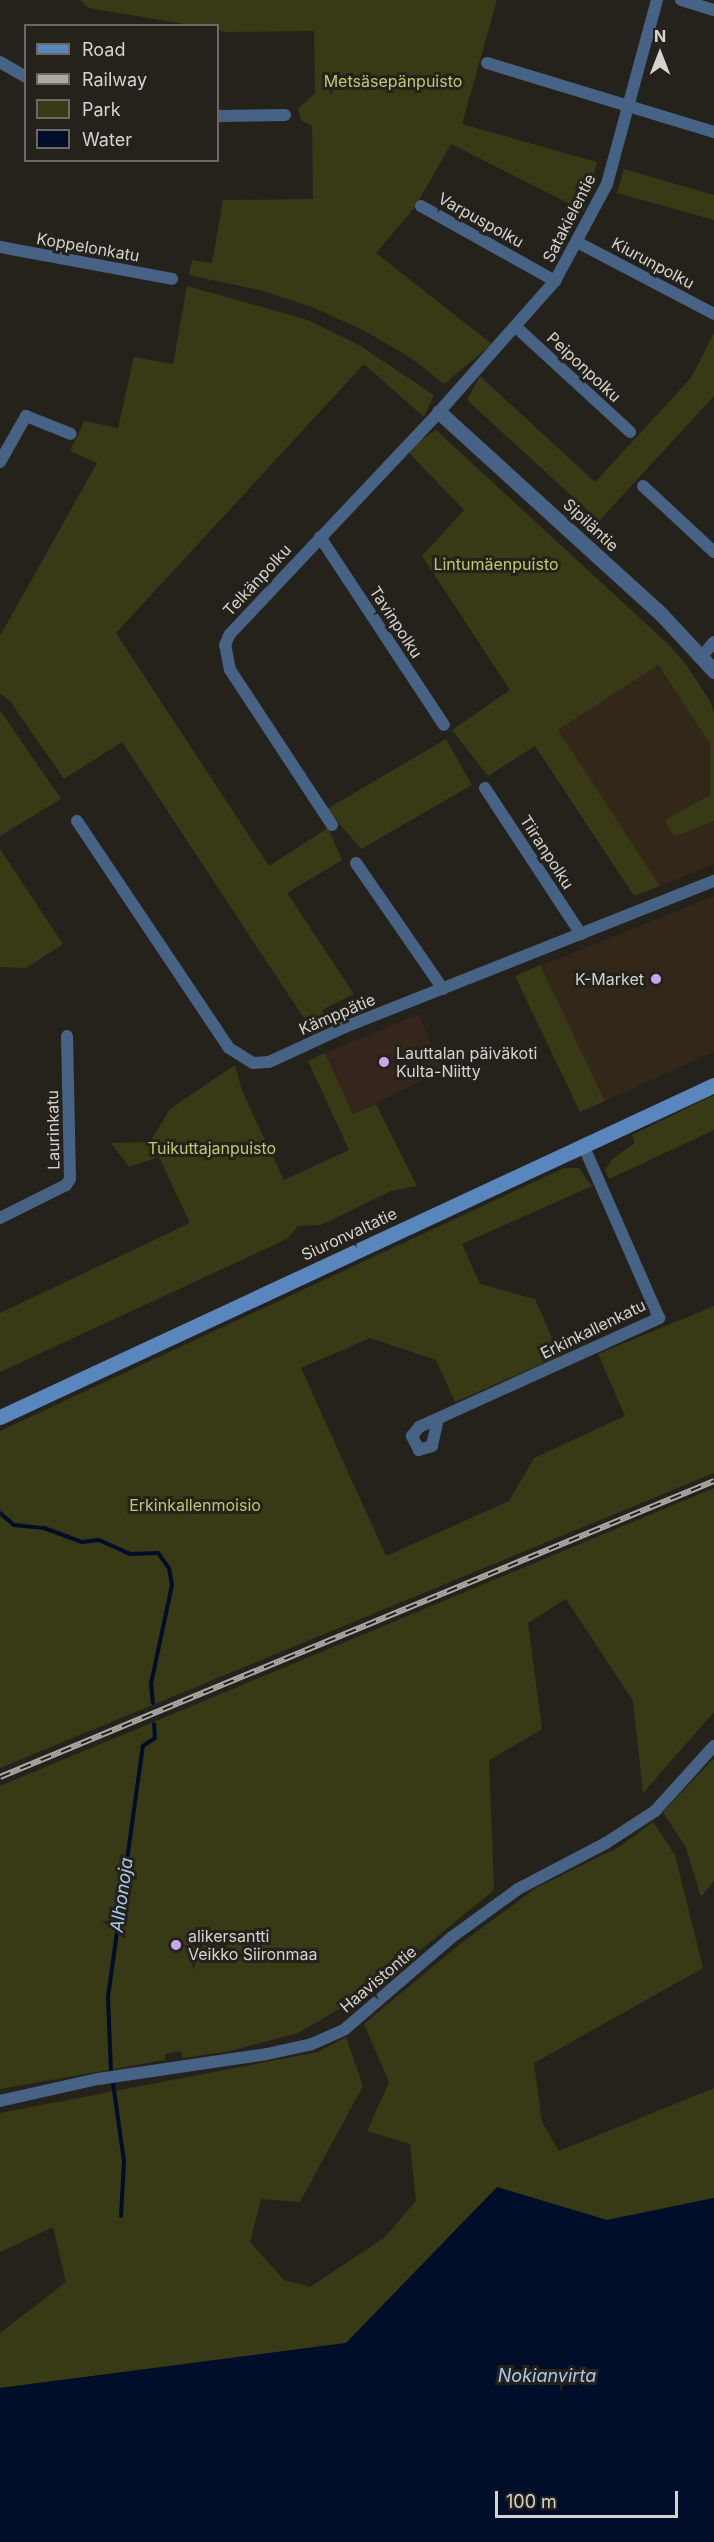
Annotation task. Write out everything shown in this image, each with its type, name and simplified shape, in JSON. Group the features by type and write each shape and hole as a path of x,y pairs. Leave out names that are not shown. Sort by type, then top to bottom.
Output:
{"main road":[{"name":"Siuronvaltatie","path":"0,1417 714,1085"}],"street":[{"name":"Satakielentie","path":"439,412 555,281 577,242 607,184 657,0"},
{"path":"681,0 714,10"},
{"path":"0,62 24,76"},
{"path":"487,63 627,104 635,111 714,132"},
{"path":"219,116 285,115"},
{"name":"Varpuspolku","path":"421,206 555,281"},
{"name":"Kiurunpolku","path":"577,242 714,314"},
{"name":"Koppelonkatu","path":"0,247 172,279"},
{"name":"Peiponpolku","path":"516,327 630,432"},
{"name":"Telkänpolku","path":"332,825 225,658 230,634 439,412"},
{"name":"Sipiläntie","path":"439,412 703,655 714,671"},
{"path":"0,462 27,416 71,434"},
{"path":"643,486 714,552"},
{"name":"Tavinpolku","path":"320,537 444,725"},
{"path":"703,655 714,642"},
{"name":"Tiiranpolku","path":"485,788 581,934"},
{"name":"Kämppätie","path":"77,821 229,1048 239,1058 269,1062 345,1027 714,881"},
{"path":"356,863 443,989"},
{"name":"Laurinkatu","path":"0,1218 66,1185 70,1179 67,1036"},
{"name":"Erkinkallenkatu","path":"438,1419 659,1318 583,1145"},
{"name":"Haavistontie","path":"0,2101 98,2079 267,2054 312,2044 345,2029 452,1937 518,1889 606,1843 655,1810 714,1746"}],"shaded area":[{"path":"657,665 710,744 710,795 665,820 674,837 714,821 714,864 660,886 557,730"},
{"path":"714,896 714,1052 605,1101 540,966"},
{"name":"Lauttalan päiväkoti Kulta-Niitty","path":"419,1014 442,1071 353,1114 325,1053"}],"green space":[{"name":"Metsäsepänpuisto","path":"80,0 497,0 462,124 597,162 584,211 451,144 415,207 376,253 492,344 444,384 411,358 365,331 312,307 263,291 189,275 192,260 212,263 223,200 313,199 312,126 301,120 298,109 315,93 314,31 226,32 219,30 219,24 184,24 89,8"},
{"path":"624,169 714,195 714,220 617,193"},
{"path":"187,286 308,320 359,345 434,395 424,417 364,364 116,633 269,866 328,828 342,860 287,893 354,994 322,1010 326,1020 315,1035 122,742 64,779 10,701 0,694 0,636 97,463 70,451 84,421 118,428 134,357 173,364"},
{"path":"714,333 714,396 599,521 467,400 480,376 595,482 691,378"},
{"name":"Lintumäenpuisto","path":"436,430 668,644 685,663 710,701 714,712 714,821 674,837 665,820 710,795 710,744 658,665 558,730 660,886 634,896 535,746 488,776 452,730 510,690 422,556 464,510 406,450"},
{"path":"0,710 61,799 0,836"},
{"path":"446,739 472,785 361,849 327,809"},
{"path":"0,849 63,944 26,968 0,967"},
{"path":"540,965 605,1101 580,1112 515,976"},
{"name":"Tuikuttajanpuisto","path":"325,1053 353,1114 376,1104 417,1186 391,1191 321,1225 298,1226 287,1239 0,1372 0,1313 190,1223 159,1157 129,1167 111,1143 150,1142 170,1109 235,1065 242,1091 284,1180 349,1150 308,1061"},
{"path":"714,1095 714,1130 609,1179 605,1170 612,1159 635,1143 632,1135"},
{"name":"Erkinkallenmoisio","path":"564,1168 579,1168 592,1186 462,1244 480,1284 535,1299 560,1356 455,1402 436,1360 370,1338 301,1368 386,1556 509,1501 534,1458 625,1416 598,1354 714,1306 714,1473 0,1768 0,1431"},
{"path":"714,1488 714,1712 643,1793 633,1701 566,1599 528,1623 542,1729 489,1760 494,1890 369,1992 298,2033 230,2051 183,2058 181,2051 165,2054 165,2060 0,2089 0,1786"},
{"path":"714,1758 714,1881 701,1897 686,1848 663,1812"},
{"path":"653,1822 675,1855 703,1968 534,2063 542,2122 559,2151 714,2088 714,2198 607,2220 497,2188 346,2343 0,2388 0,2333 66,2282 53,2227 0,2252 0,2113 318,2052 346,2037 363,2086 300,2202 261,2199 250,2242 284,2280 310,2287 384,2238 416,2201 410,2144 367,2131 389,2082 364,2024 460,1944 536,1888 619,1847"}],"water":[{"name":"Nokianvirta","path":"497,2187 607,2220 714,2198 714,2542 0,2542 0,2388 346,2343"}],"waterway":[{"name":"Alhonoja","path":"0,1513 14,1525 44,1528 82,1542 99,1540 130,1554 158,1553 169,1568 172,1585 151,1684 153,1703"},
{"name":"Alhonoja","path":"111,2072 108,1997 143,1746 155,1738 154,1724"},
{"name":"Alhonoja","path":"113,2083 124,2161 121,2216"}],"railway":[{"path":"0,1777 714,1481"}],"place":[{"name":"K-Market","path":"656,979"},
{"name":"Lauttalan päiväkoti Kulta-Niitty","path":"384,1062"},
{"name":"alikersantti Veikko Siironmaa","path":"176,1945"}]}
